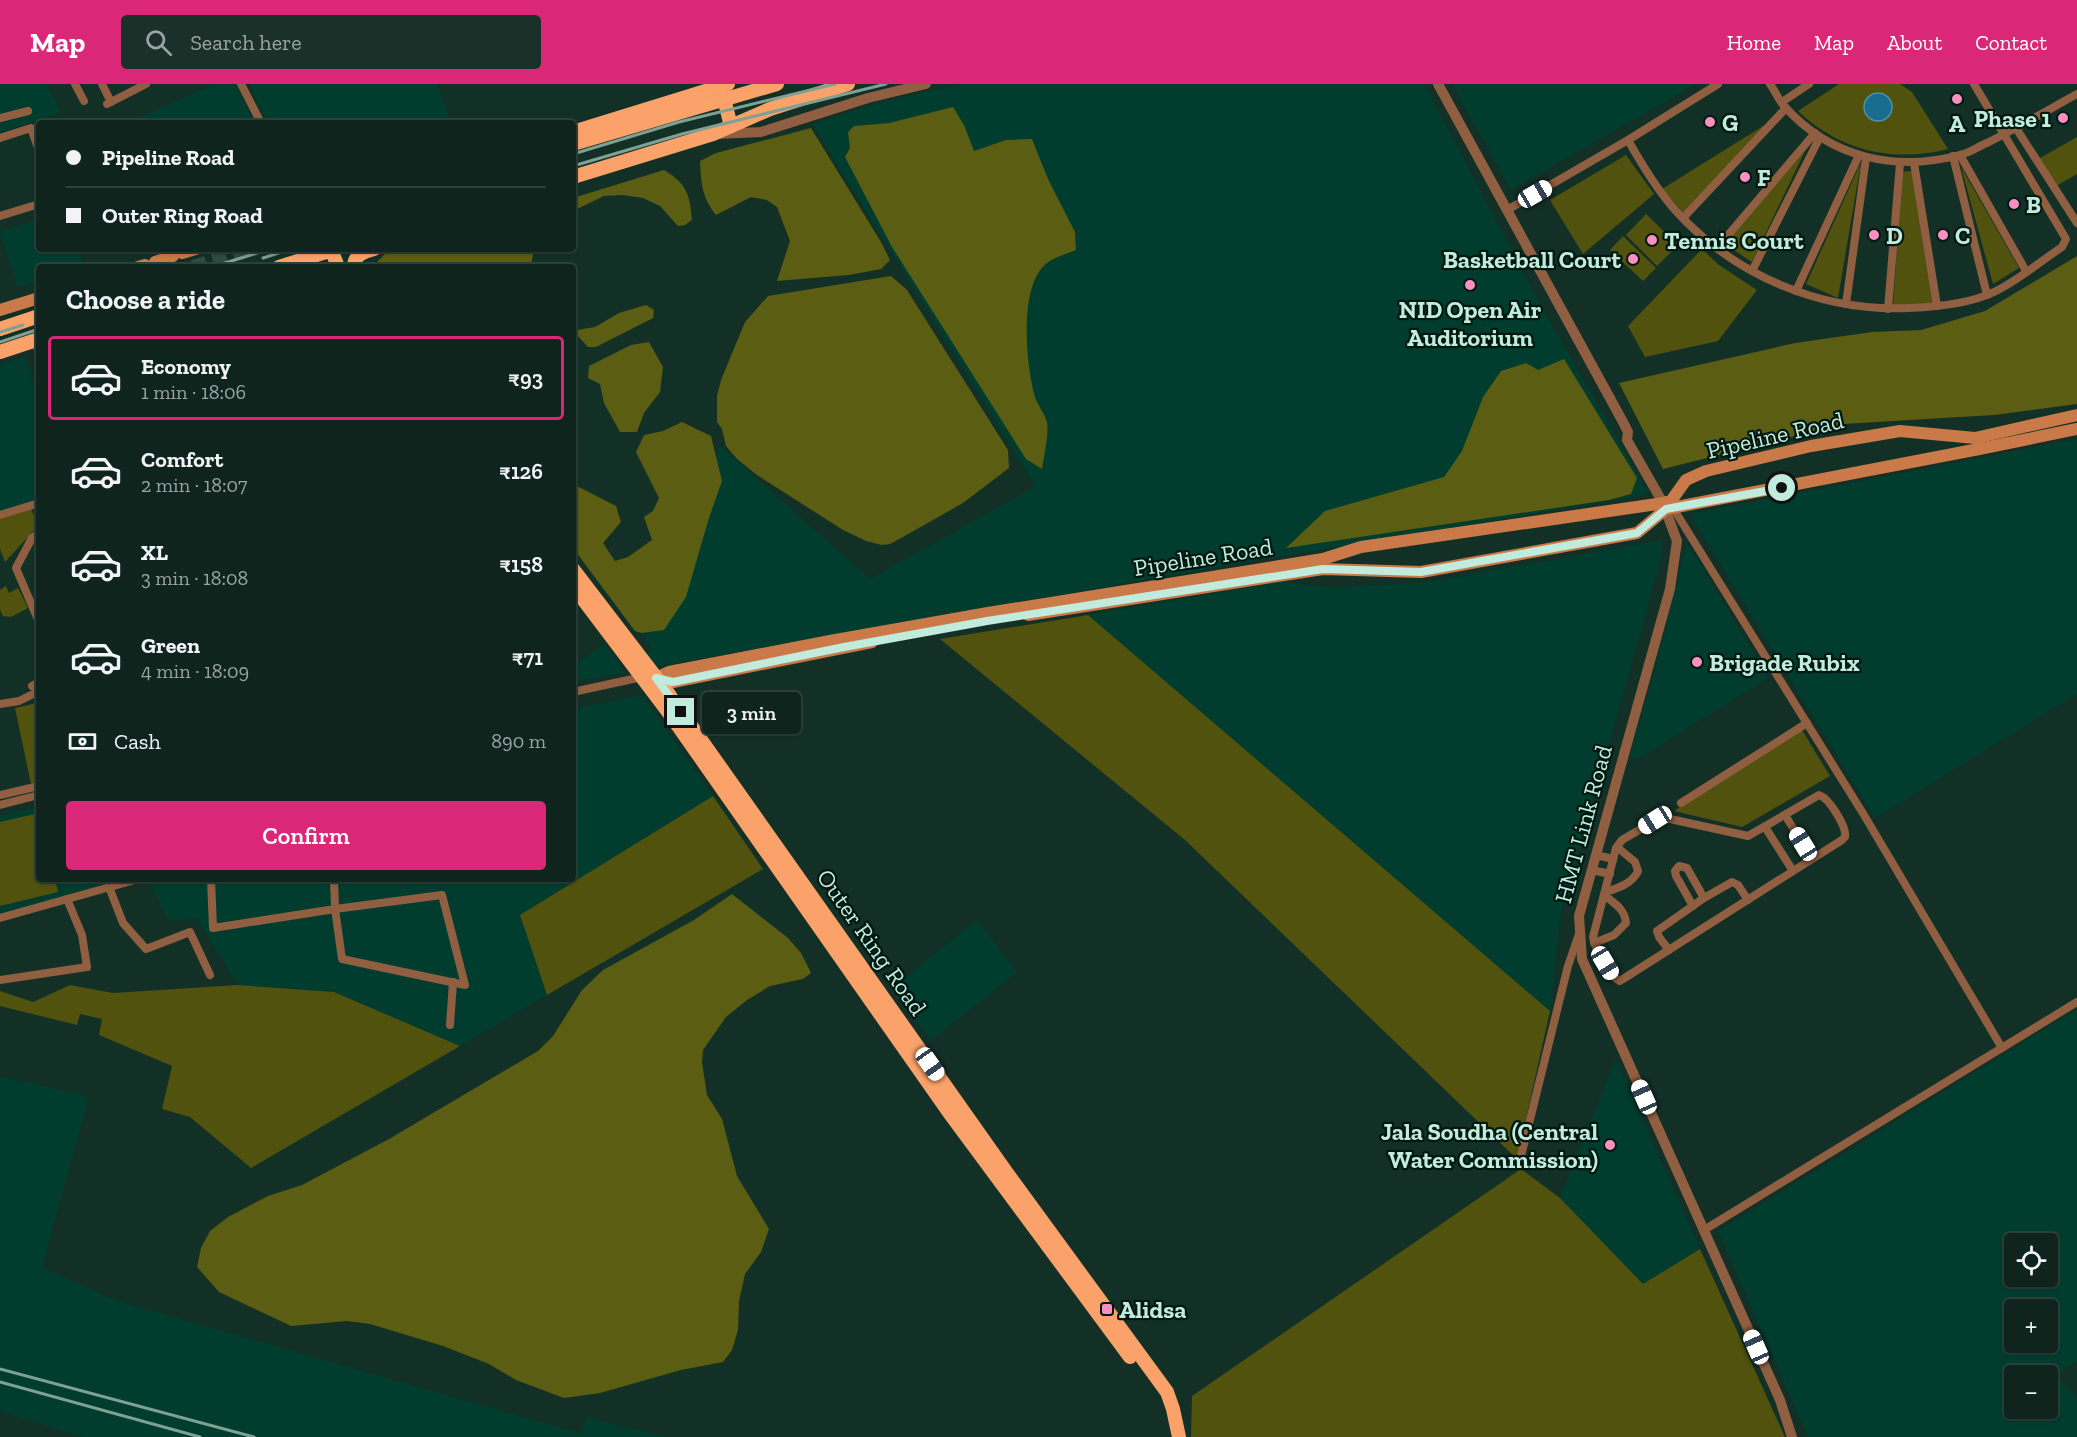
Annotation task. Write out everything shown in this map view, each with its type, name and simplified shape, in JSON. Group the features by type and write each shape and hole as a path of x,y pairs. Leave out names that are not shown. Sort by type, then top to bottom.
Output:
{"highway":[{"path":"576,131 728,84"},
{"path":"576,177 713,134 770,109 848,84"},
{"path":"770,85 784,105"},
{"path":"576,143 770,85"},
{"path":"770,85 770,109"},
{"path":"724,99 731,126"},
{"path":"288,264 323,252"},
{"path":"354,264 355,258 365,252"},
{"path":"0,329 36,317"},
{"path":"0,352 36,343"},
{"name":"Outer Ring Road","path":"576,573 948,1111 1154,1388 1167,1412 1172,1437"},
{"name":"Outer Ring Road","path":"576,590 649,678 811,893 1007,1173 1167,1392 1179,1437"}],"main road":[{"path":"149,264 187,252"},
{"path":"0,310 36,299"},
{"name":"Pipeline Road","path":"702,671 987,621 1323,569 1421,572 1637,533 1668,505 1686,480 1706,471 1811,446 1900,431 1975,438 2077,415"},
{"name":"Pipeline Road","path":"649,678 673,682 702,671 988,613 1323,558 1361,547 1668,505 2077,429"}],"street":[{"path":"75,84 84,101"},
{"path":"102,84 109,103 141,85"},
{"path":"241,84 255,120"},
{"path":"713,134 761,132 868,98 926,84"},
{"name":"HMT Link Road","path":"1438,84 1668,505 1677,541 1670,589 1579,916 1582,959 1780,1400 1792,1437"},
{"path":"1507,210 1628,140 1718,84"},
{"path":"1770,84 1784,105 1817,135 1862,156 1900,163 1957,156 2073,99"},
{"path":"1683,218 1784,105 1809,84"},
{"path":"1628,140 1652,180 1683,218 1717,248 1752,271 1796,291 1846,304 1888,309 1937,306 1994,292 2062,247 2066,239 1974,84"},
{"path":"249,103 259,120"},
{"path":"0,118 28,111"},
{"path":"0,138 31,128 36,142"},
{"path":"2016,128 2077,223"},
{"path":"1717,248 1817,135"},
{"path":"1752,271 1817,135"},
{"path":"1796,291 1862,156"},
{"path":"1846,304 1862,156"},
{"path":"1957,156 2026,271"},
{"path":"1957,156 1987,295"},
{"path":"1888,309 1900,163"},
{"path":"1914,163 1937,306"},
{"path":"0,216 36,205"},
{"path":"0,515 36,504"},
{"path":"1668,505 1864,815 2002,1048"},
{"path":"36,535 32,538 16,568 36,615"},
{"path":"576,691 649,678"},
{"path":"0,704 19,701 36,688"},
{"path":"1681,803 1807,723"},
{"path":"0,795 36,787"},
{"path":"0,805 36,796"},
{"path":"1815,796 1824,796 1845,829 1845,837 1620,981 1614,978 1594,943 1594,933 1613,859 1617,846 1622,840 1661,817 1742,836 1753,834 1785,814 1815,796"},
{"path":"1785,814 1812,859"},
{"path":"1765,826 1793,871"},
{"path":"1604,893 1622,887 1635,877 1638,871 1635,862 1617,846"},
{"path":"1596,855 1613,859"},
{"path":"1693,906 1676,876 1675,871 1679,866 1687,868 1704,898"},
{"path":"1592,870 1610,874"},
{"path":"0,918 128,882"},
{"path":"211,882 213,928 335,909 442,895 465,984 342,959 335,909 334,882"},
{"path":"1669,950 1657,931 1704,898 1732,882 1738,885 1748,900"},
{"path":"109,887 123,923 146,949 190,932 210,975"},
{"path":"1594,943 1614,935 1626,923 1626,917 1620,908 1604,893"},
{"path":"0,980 87,967 82,935 67,899"},
{"path":"1520,1160 1568,966 1580,930"},
{"path":"450,1025 453,982"},
{"path":"1704,1230 2077,1002"}],"shaded area":[{"path":"0,84 46,84 61,112 0,133"},
{"path":"214,84 235,84 253,120 134,120"},
{"path":"249,84 438,84 449,120 266,120"},
{"path":"961,84 1424,84 1546,315 1649,494 1172,575 654,667 644,653 651,647 645,640 720,446 870,579 1036,486 812,124 880,102"},
{"path":"1452,84 1696,84 1511,190"},
{"path":"1839,84 1900,84 1912,92 1948,149 1907,155 1868,150 1831,136 1798,111"},
{"path":"953,107 964,125 974,151 1006,140 1032,139 1048,179 1075,232 1076,250 1047,263 1038,274 1028,307 1029,366 1035,397 1046,419 1047,427 1042,469 1026,459 892,247 845,157 850,148 848,132 854,126 889,123"},
{"path":"1768,123 1683,212 1662,189"},
{"path":"811,128 890,260 881,269 849,275 777,281 790,241 777,207 767,200 751,197 716,215 705,196 700,161 716,153"},
{"path":"2077,137 2077,174 2056,186 2040,158"},
{"path":"1805,151 1752,262 1723,243"},
{"path":"1626,155 1654,194 1583,254 1550,200"},
{"path":"1861,162 1838,298 1806,284"},
{"path":"1961,167 2019,268 1993,284"},
{"path":"664,170 686,190 692,220 685,225 678,226 660,206 643,198 623,195 604,196 576,210 576,197"},
{"path":"1912,171 1934,304 1893,307 1902,172"},
{"name":"Tennis Court","path":"1646,214 1678,245 1657,266 1626,235"},
{"path":"36,220 36,252 79,252 83,264 36,264 36,282 18,288 0,232"},
{"name":"Basketball Court","path":"1623,236 1656,268 1643,281 1610,250"},
{"path":"1702,249 1719,265 1757,290 1718,341 1645,357 1628,326"},
{"path":"391,252 532,252 533,254 531,264 376,264 385,254"},
{"path":"2077,256 2077,404 1994,415 1843,424 1663,469 1619,383 1795,343 1872,332 1921,330 1985,311"},
{"path":"891,276 907,290 1008,450 1009,468 963,503 890,544 882,545 866,541 843,530 757,475 737,459 726,446 722,429 717,422 717,396 721,380 745,322 768,296"},
{"path":"646,305 654,310 653,318 596,347 588,347 578,336 577,330 595,327 619,313"},
{"path":"649,342 663,367 660,392 644,413 637,432 620,432 604,403 600,384 588,378 589,366 631,345"},
{"path":"25,357 36,390 36,501 0,513 0,365"},
{"path":"1564,359 1637,478 1631,494 1609,500 1286,548 1325,511 1444,477 1462,451 1483,397 1501,371 1526,363 1538,370"},
{"path":"682,422 711,436 722,481 686,597 664,630 642,633 635,631 576,552 576,486 616,506 621,522 603,543 615,561 628,557 652,540 644,517 653,511 659,498 636,452 644,435 663,431"},
{"path":"2077,439 2077,694 1875,818 1690,514"},
{"path":"31,508 36,521 36,528 5,562 0,549 0,518"},
{"path":"1662,540 1661,559 1560,917 1550,1011 1088,615 1281,582 1335,588 1429,582"},
{"path":"1687,542 1768,678 1639,758 1629,759 1658,657"},
{"path":"6,586 9,593 18,588 28,608 11,617 3,616 0,610 0,590"},
{"path":"1088,615 1550,1011 1517,1159 1185,840 940,639"},
{"path":"605,644 625,673 576,681 576,664"},
{"path":"642,695 713,796 576,880 576,708"},
{"path":"36,703 36,783 31,784 15,708"},
{"path":"1802,730 1830,776 1742,827 1674,811"},
{"path":"713,796 763,869 547,995 520,915"},
{"path":"36,808 36,882 121,882 0,916 0,815"},
{"path":"36,814 36,882 56,882 58,892 0,906 0,822"},
{"path":"149,882 574,882 520,915 547,995 460,1046 334,992 238,985 197,919 168,920"},
{"path":"732,894 788,938 801,953 811,973 803,979 770,986 747,1000 726,1017 703,1050 702,1062 707,1095 722,1119 737,1176 769,1229 761,1252 745,1274 739,1301 738,1330 732,1350 723,1362 681,1370 600,1393 564,1398 516,1380 489,1364 443,1346 370,1324 347,1321 291,1326 219,1292 197,1267 201,1248 210,1231 228,1217 268,1196 302,1185 389,1139 538,1051 553,1036 582,990 603,970 694,920"},
{"path":"977,920 1017,972 931,1040 891,989"},
{"path":"70,985 113,993 238,985 334,992 460,1046 251,1168 190,1117 162,1109 172,1066 99,1035 102,1019 80,1014 77,1025 0,1006 0,991 33,1002"},
{"path":"2077,1009 2077,1361 2058,1372 2058,1365 2004,1365 2004,1419 2058,1419 2058,1377 2077,1398 2077,1437 1808,1437 1718,1231"},
{"path":"1616,1059 1700,1249 1643,1284 1560,1198"},
{"path":"0,1076 89,1097 42,1267 114,1300 582,1434 586,1417 666,1437 82,1437 0,1411"},
{"path":"1521,1169 1560,1198 1643,1284 1700,1249 1785,1437 1191,1437 1192,1396"}],"water":[{"path":"1878,93 1888,97 1892,107 1888,117 1878,121 1868,117 1864,107 1868,97"}],"tunnel":[{"path":"203,264 241,252"}],"railway":[{"path":"576,153 679,122 835,84"},
{"path":"576,165 682,134 886,84"},
{"path":"222,264 260,252"},
{"path":"263,258 282,252"},
{"path":"0,332 23,325"},
{"path":"0,342 36,330"},
{"path":"0,1369 254,1437"},
{"path":"0,1382 200,1437"}],"place":[{"name":"A","path":"1957,99"},
{"name":"Phase 1","path":"2063,118"},
{"name":"G","path":"1710,122"},
{"name":"F","path":"1745,177"},
{"name":"B","path":"2014,204"},
{"name":"D","path":"1874,235"},
{"name":"C","path":"1943,235"},
{"name":"Tennis Court","path":"1652,240"},
{"name":"Basketball Court","path":"1633,259"},
{"name":"NID Open Air Auditorium","path":"1470,285"},
{"name":"Brigade Rubix","path":"1697,662"},
{"name":"Jala Soudha (Central Water Commission)","path":"1610,1145"},
{"name":"Alidsa","path":"1107,1309"}],"route":[{"path":"681,712 656,678 673,682 899,636 1323,569 1421,572 1637,533 1666,509 1782,488"}]}
